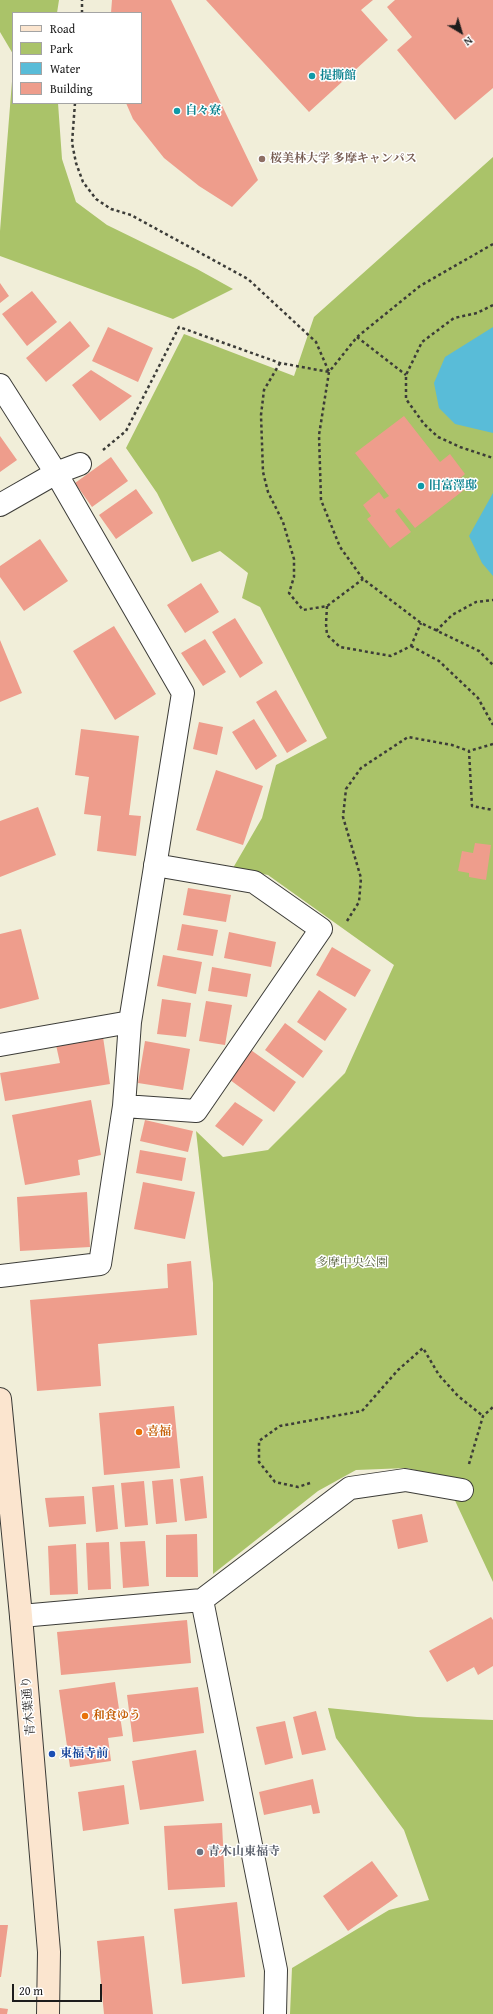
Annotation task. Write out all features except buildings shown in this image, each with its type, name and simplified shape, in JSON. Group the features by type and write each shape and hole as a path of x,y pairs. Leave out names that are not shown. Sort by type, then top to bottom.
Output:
{"street":[{"path":"0,384 56,473 183,693 130,1022 124,1106 100,1264 0,1276"},
{"path":"0,505 56,473 80,464"},
{"path":"124,1106 196,1111 321,929 254,882 155,865"},
{"path":"0,1045 130,1022"},
{"name":"青木葉通り","path":"0,1399 22,1616 49,1952 48,2014"},
{"path":"22,1616 202,1600 350,1488 405,1480 462,1490"},
{"path":"202,1600 276,1970 274,2014"}],"path":[{"path":"82,0 82,12"},
{"path":"75,104 72,143 76,163 83,182 96,199 111,209 131,215 248,279 316,342 330,372"},
{"path":"493,244 420,286 357,337 330,372 319,435 321,500 340,547 363,579 421,623 479,651 493,664"},
{"path":"493,305 477,313 454,318 422,342 406,375 406,399 438,437 455,445 493,458"},
{"path":"106,448 126,431 179,327 280,363 330,372"},
{"path":"357,337 406,375"},
{"path":"280,363 264,390 261,415 263,472 268,492 283,522 294,559 294,578 289,593 303,610 327,606 363,579"},
{"path":"436,631 452,615 476,602 493,600"},
{"path":"327,606 327,635 340,647 391,656 411,646 421,623"},
{"path":"411,646 439,661 478,698 493,725"},
{"path":"346,922 359,902 361,878 343,817 346,789 361,768 408,738 452,745 469,751 493,744"},
{"path":"469,751 472,806 493,810"},
{"path":"313,1482 298,1487 275,1482 259,1462 259,1441 280,1426 362,1411 398,1370 423,1348 444,1380 458,1396 483,1416"},
{"path":"462,1490 483,1416 493,1407"}],"green space":[{"path":"0,0 59,0 57,12 12,12 12,52 0,32"},
{"path":"12,81 12,104 58,104 62,159 76,202 107,225 197,269 233,289 173,319 0,256 0,231"},
{"name":"多摩中央公園","path":"493,157 493,1582 444,1477 407,1468 356,1470 318,1491 213,1574 213,1283 196,1131 223,1157 268,1150 345,1073 394,965 268,875 233,868 262,818 276,765 327,738 260,607 242,598 248,573 220,551 192,562 157,493 126,448 184,334 294,376 314,317"},
{"path":"328,1708 417,1717 493,1720 493,2014 290,2014 292,1968 389,1910 429,1900 404,1830 336,1738"}],"water":[{"path":"493,327 493,433 455,424 439,408 434,383 445,357"},
{"path":"493,493 493,576 482,563 469,536"}],"place":[{"name":"提撕館","path":"312,76"},
{"name":"自々寮","path":"177,111"},
{"name":"桜美林大学 多摩キャンパス","path":"262,159"},
{"name":"旧富澤邸","path":"421,486"},
{"name":"喜福","path":"139,1432"},
{"name":"和食ゆう","path":"85,1716"},
{"name":"東福寺前","path":"52,1754"},
{"name":"青木山東福寺","path":"200,1852"}]}
